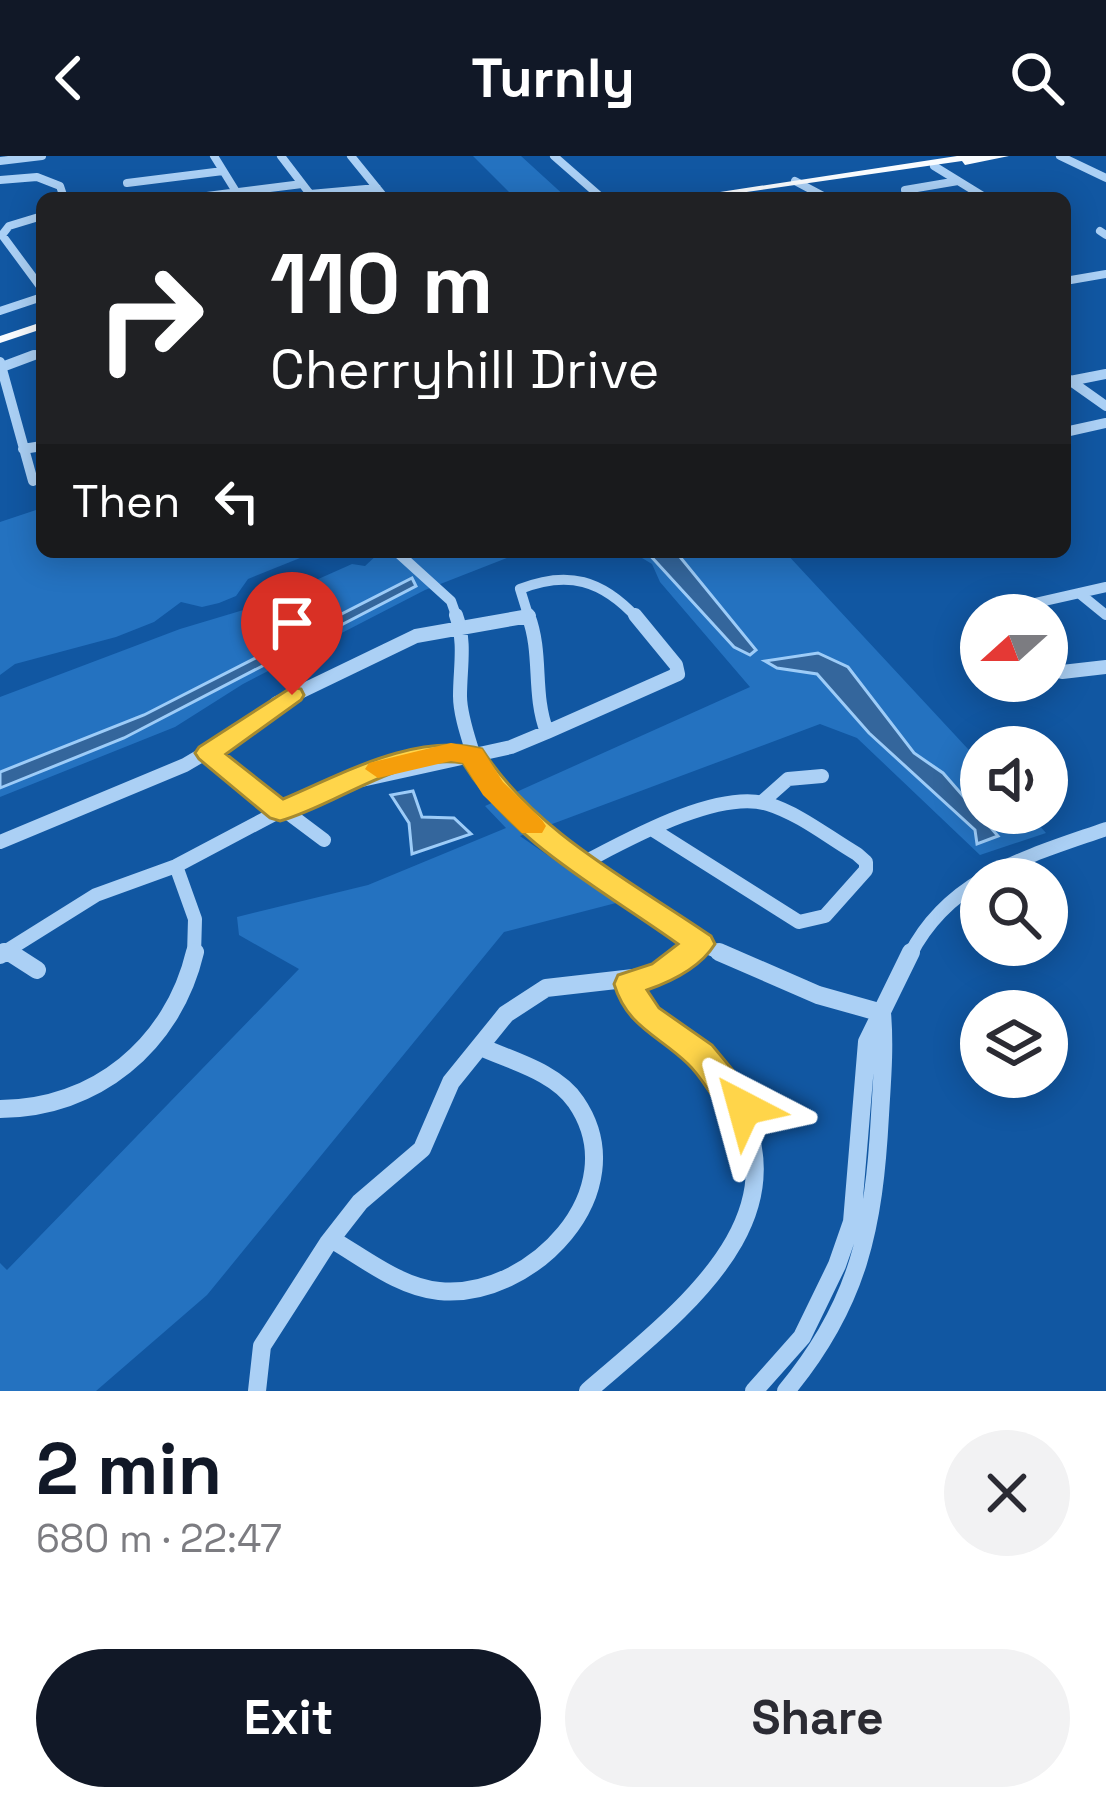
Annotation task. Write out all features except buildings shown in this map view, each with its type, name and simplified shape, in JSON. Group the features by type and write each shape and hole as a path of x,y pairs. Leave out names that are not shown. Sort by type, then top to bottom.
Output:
{"main road":[{"path":"744,192 974,156"},
{"path":"938,161 1005,156"},
{"path":"0,336 36,323"}],"street":[{"path":"0,161 42,156"},
{"path":"214,156 236,192"},
{"path":"280,156 313,192"},
{"path":"350,156 380,192"},
{"path":"554,156 595,192"},
{"path":"1060,156 1106,178"},
{"path":"938,161 976,192"},
{"path":"128,183 223,171"},
{"path":"0,180 47,179 62,192"},
{"path":"908,192 905,190 958,181"},
{"path":"255,192 302,184"},
{"path":"801,184 810,192"},
{"path":"801,184 816,192"},
{"path":"347,192 376,188"},
{"path":"36,218 2,230 36,284"},
{"path":"0,253 13,251"},
{"path":"1071,280 1106,274"},
{"path":"0,311 36,296"},
{"path":"33,482 1,364 36,354"},
{"path":"1072,379 1106,374"},
{"path":"1072,379 1106,395"},
{"path":"1072,379 1106,406"},
{"path":"1071,431 1106,423"},
{"path":"23,449 36,447"},
{"path":"405,558 451,601 462,626 460,701 472,755 493,789 521,818 700,944 818,995 882,1012"},
{"path":"4,953 96,895 176,866 348,782 547,733 678,674 676,665 614,591 579,580 536,582 520,589 538,650 533,688 547,733"},
{"path":"1068,596 1106,587"},
{"path":"1079,593 1106,615"},
{"path":"0,842 208,753 292,695 416,636 529,616"},
{"path":"1068,671 1106,667"},
{"path":"208,753 280,812 324,840"},
{"path":"762,802 766,792 786,780 802,774 822,776"},
{"path":"585,862 656,831 727,803 762,802 866,862 866,870 825,916 799,922 656,831"},
{"path":"754,1391 796,1344 824,1298 851,1222 867,1042 934,915 960,891 1030,853 1106,829"},
{"path":"0,1109 65,1102 98,1086 124,1066 168,1018 189,975 196,930 192,904 176,866"},
{"path":"257,1391 262,1344 331,1239 358,1204 421,1151 435,1130 452,1079 518,1002 547,986 571,982 629,984 663,973 700,944"},
{"path":"4,953 37,970"},
{"path":"588,1391 724,1264 747,1222 758,1169 754,1131 744,1108 700,1054 635,1003 629,984"},
{"path":"786,1391 816,1357 861,1271 872,1233 886,1046 882,1012"},
{"path":"331,1239 412,1284 466,1293 498,1284 575,1226 596,1178 585,1118 573,1096 552,1081 481,1047"},
{"path":"859,1113 880,1115"},
{"path":"796,1344 816,1357"}],"shaded area":[{"path":"473,156 521,156 560,192 509,192"},
{"path":"36,510 36,558 300,558 248,579 236,596 219,603 202,607 181,602 154,622 15,664 0,675 0,522"},
{"path":"374,558 507,558 425,590 243,684 175,727 0,797 0,697 180,629 260,605 352,564 365,566"},
{"path":"642,558 791,558 960,740 960,834 1043,834 980,855 857,738 820,724 520,836 616,903 504,932 207,1295 96,1391 0,1391 0,1263 7,1270 299,969 239,935 237,917 368,885 506,828 485,806 750,687 660,582 652,564"},
{"path":"652,558 681,558 756,650 750,655 734,647"},
{"path":"412,578 416,586 124,738 0,788 0,772 144,715"},
{"path":"818,653 848,667 914,753 943,773 960,792 960,816 869,733 817,674 777,668 765,661"},
{"path":"413,791 422,817 454,818 471,834 412,854 409,823 391,795"},
{"path":"976,834 998,836 977,844"}],"slow traffic":[{"path":"378,769 451,752 472,755 502,800 532,826"}],"route":[{"path":"292,695 208,753 280,812 386,766 451,752 472,755 493,789 521,818 700,944 663,973 629,984 635,1003 700,1054 744,1108"}]}
